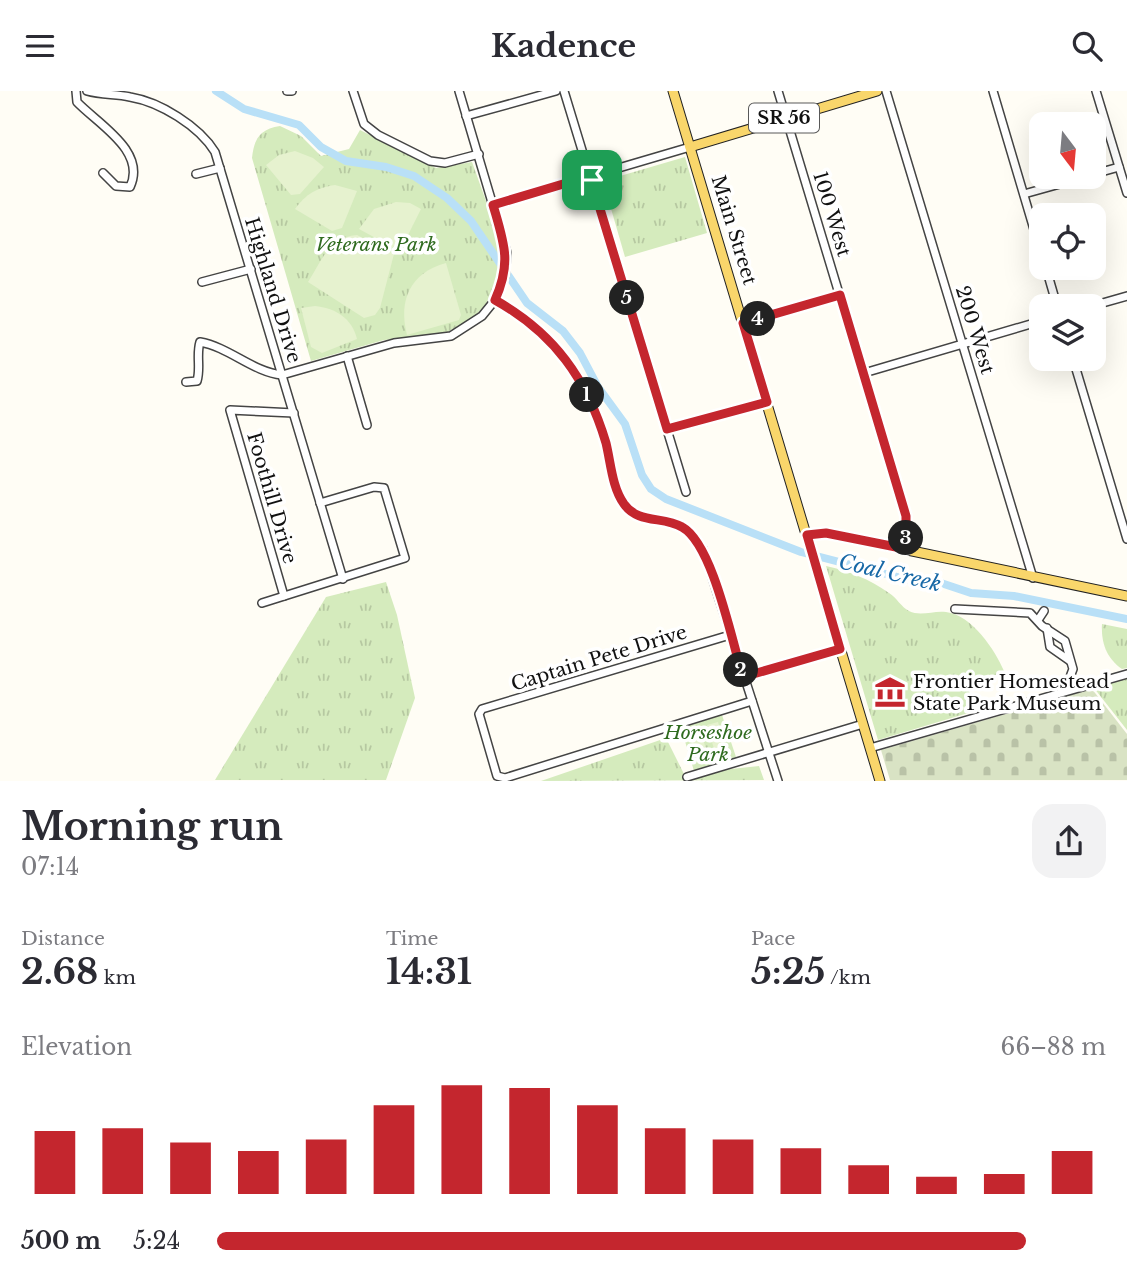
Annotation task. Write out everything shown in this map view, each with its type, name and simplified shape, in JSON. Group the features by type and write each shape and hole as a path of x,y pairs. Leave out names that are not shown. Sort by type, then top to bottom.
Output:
{"main road":[{"name":"Main Street","path":"673,91 840,649"},
{"name":"SR 56","path":"690,147 877,91"},
{"path":"807,535 826,533 1127,596"},
{"path":"840,649 880,781"}],"street":[{"path":"76,91 78,102 130,154 134,178 130,187 116,186 103,173"},
{"name":"Highland Drive","path":"87,91 106,96 128,94 150,103 198,131 215,152 343,579"},
{"path":"353,91 364,124 409,151 430,161 445,163 478,154"},
{"path":"186,382 197,381 199,373 196,354 200,342 216,345 271,374 282,375 394,343 451,336 482,316 500,289 507,253 458,91"},
{"path":"466,116 556,91"},
{"path":"564,91 686,492"},
{"name":"100 West","path":"778,91 906,516 906,549"},
{"name":"200 West","path":"886,91 1033,578"},
{"path":"993,91 1029,211"},
{"path":"1096,91 1127,193"},
{"path":"493,205 690,147"},
{"path":"1106,171 1119,167"},
{"path":"196,174 220,169"},
{"path":"1024,194 1042,189"},
{"path":"202,282 251,269"},
{"path":"743,323 840,295"},
{"path":"1106,302 1127,296"},
{"path":"495,300 518,313 569,361 599,422 617,490 625,506 637,516 681,526 703,549 778,781"},
{"path":"864,373 1029,325"},
{"path":"347,356 367,425"},
{"path":"1077,371 1127,539"},
{"path":"667,429 767,402"},
{"name":"Foothill Drive","path":"284,596 230,410 294,414"},
{"path":"262,603 405,558 384,488 374,487 320,503"},
{"path":"955,609 1036,615 1047,628 1065,641 1073,669 1067,685"},
{"path":"1036,615 1044,611"},
{"path":"1047,628 1050,647 1070,661"},
{"name":"Captain Pete Drive","path":"730,635 482,709 479,714 498,776 505,778 752,701"},
{"path":"743,677 840,649"},
{"path":"870,748 1127,674"},
{"path":"688,777 863,724"}],"green space":[{"name":"Veterans Park","path":"280,126 301,136 321,156 349,149 360,130 436,168 472,162 501,243 500,271 486,304 473,318 442,335 384,340 311,361 252,158 259,136"},
{"path":"295,151 313,158 324,167 300,194 291,195 266,165 279,155"},
{"path":"685,157 707,233 625,257 603,181"},
{"path":"335,185 357,191 342,228 332,231 295,209 312,193"},
{"path":"396,202 410,203 421,209 403,245 394,248 359,229 374,209"},
{"path":"357,235 394,254 380,308 375,315 364,318 308,282 333,245"},
{"path":"446,263 461,315 459,320 407,335 404,310 410,290 423,274"},
{"path":"315,306 342,315 351,325 357,339 322,353 311,347 301,308"},
{"path":"826,566 851,573 874,584 892,595 909,611 946,612 973,626 989,644 1004,671 968,687 975,711 878,740"},
{"path":"386,582 397,615 415,698 386,780 215,780 326,597"},
{"path":"1102,624 1127,629 1127,668 1122,669 1108,655 1102,637"},
{"path":"1127,678 1127,730 1094,688"},
{"path":"1092,689 1127,734 1127,780 890,780 881,750"},
{"name":"Horseshoe Park","path":"722,715 736,757 694,771 681,728"},
{"path":"718,722 728,756 717,759 707,725"},
{"path":"699,727 710,761 698,764 688,731"},
{"path":"666,738 684,774 759,766 764,780 541,781"}],"waterway":[{"name":"Coal Creek","path":"216,91 244,109 299,125 321,147 346,161 386,167 414,176 447,198 471,221 527,303 563,331 580,353 598,387 625,424 642,475 651,489 666,499 801,552 909,580 932,580 971,593 1014,596 1127,619"}],"place":[{"name":"Frontier Homestead State Park Museum","path":"890,692"}],"route":[{"path":"590,176 592,180 667,429 767,402 743,323 840,295 906,516 906,549 826,533 807,535 840,649 743,677 703,549 681,526 637,516 625,506 617,490 599,422 569,361 549,339 518,313 495,300 505,276 507,253 493,205 590,176"}]}
